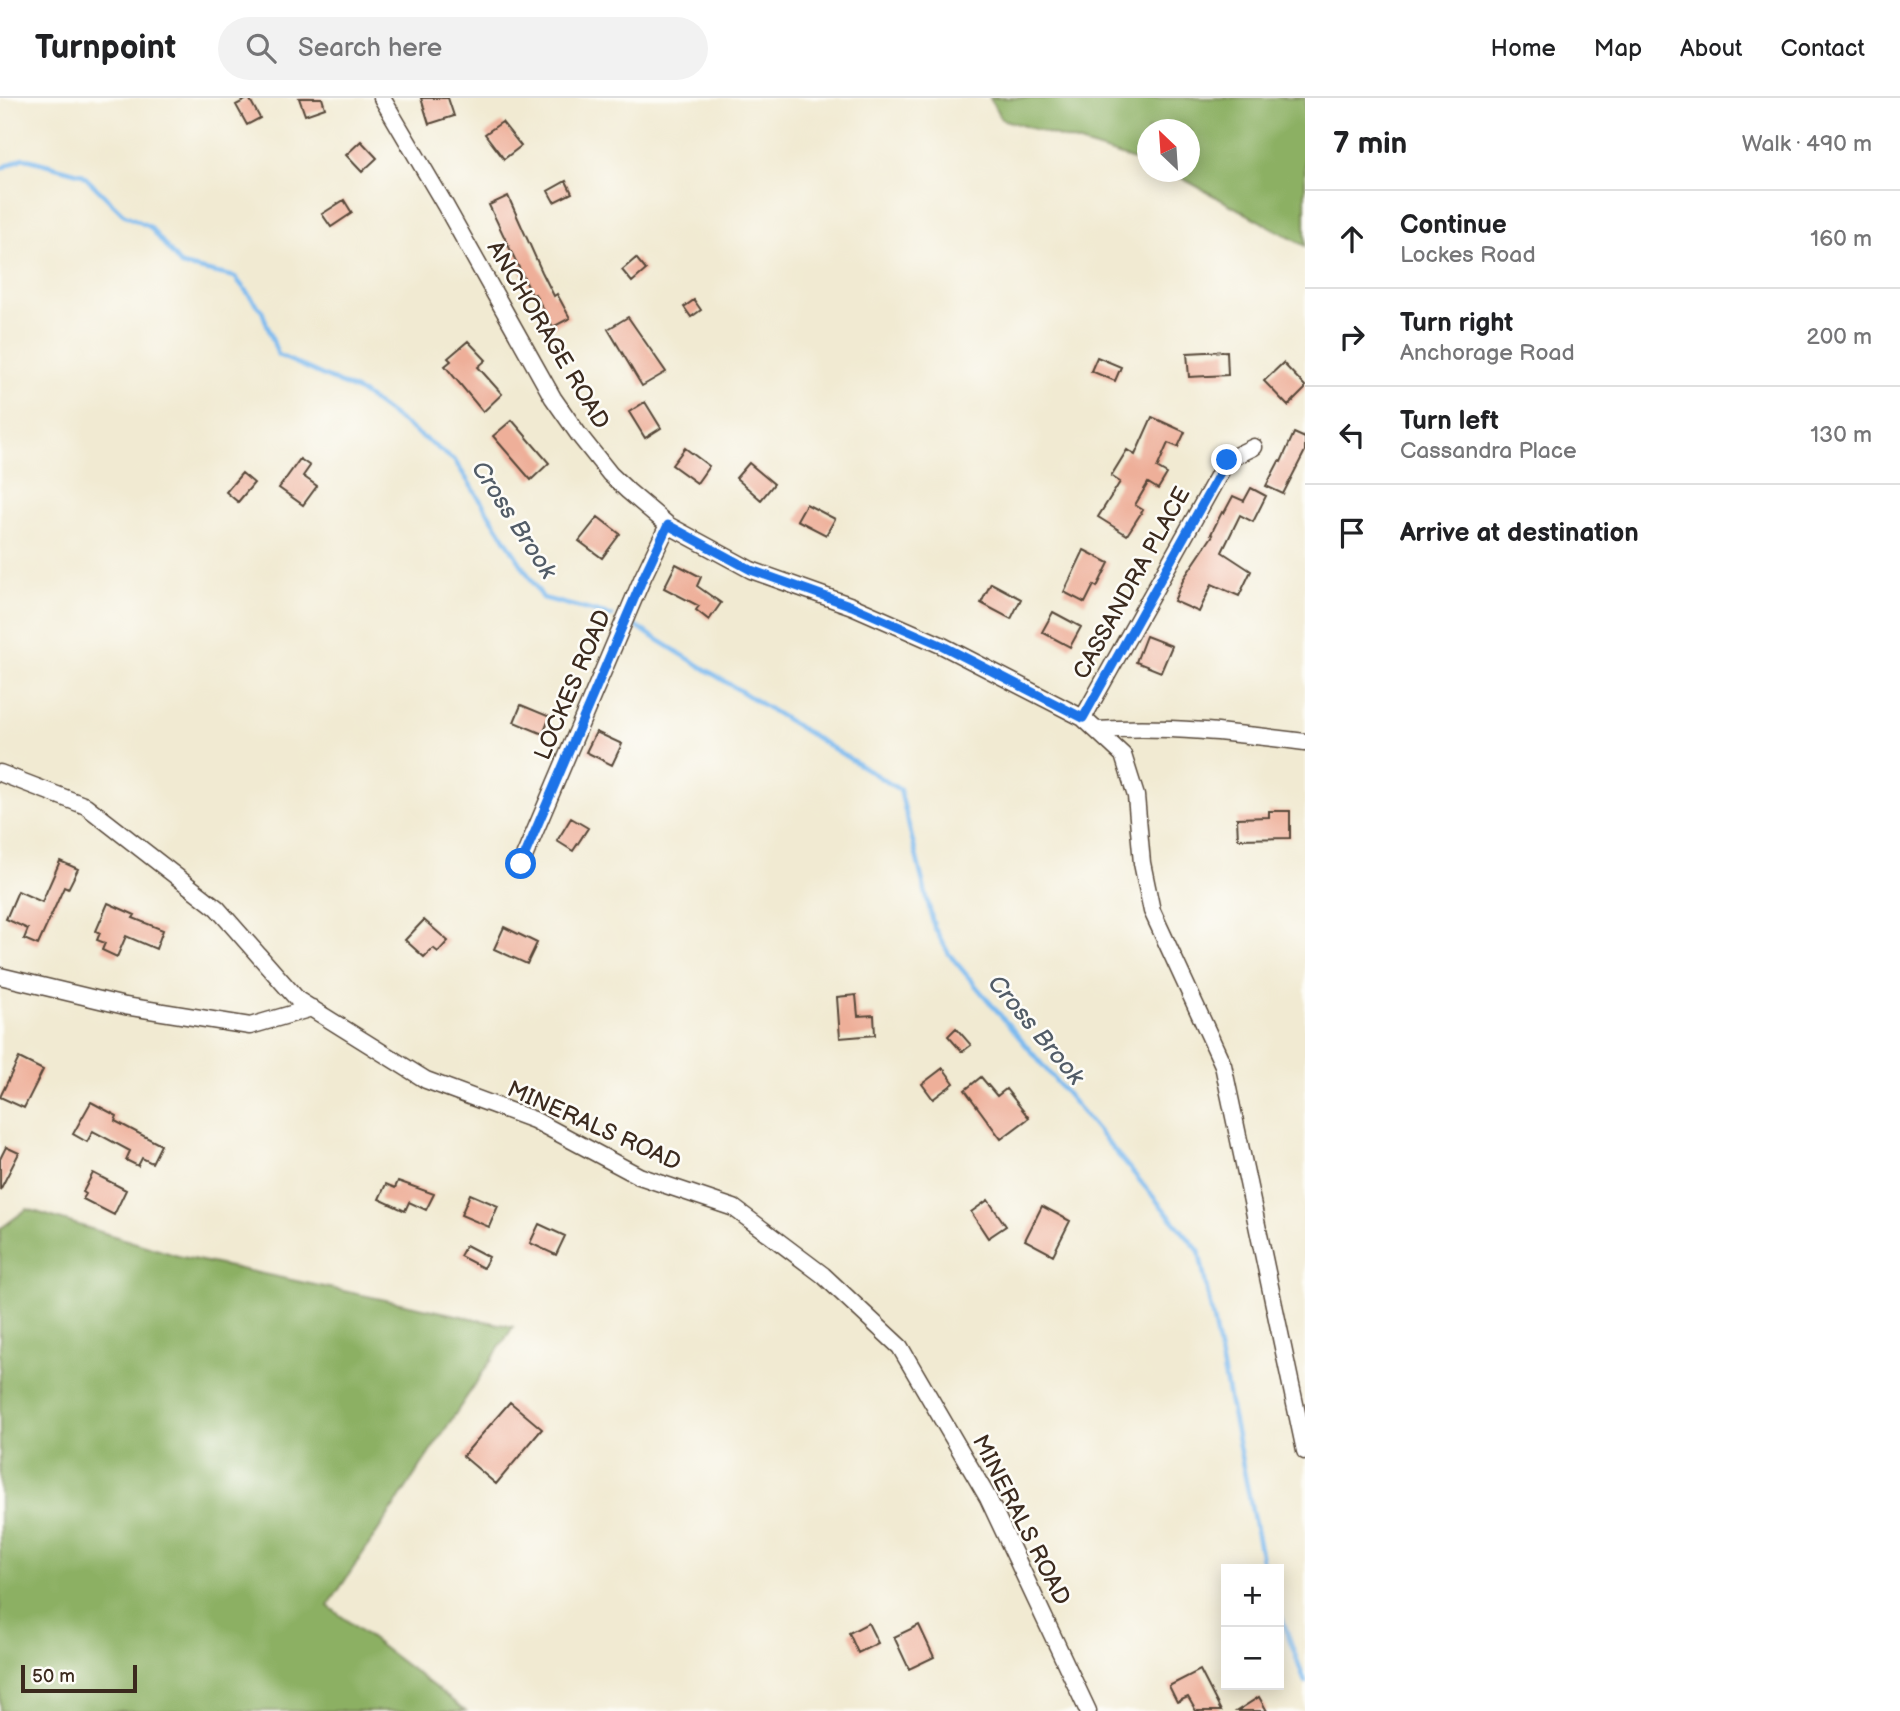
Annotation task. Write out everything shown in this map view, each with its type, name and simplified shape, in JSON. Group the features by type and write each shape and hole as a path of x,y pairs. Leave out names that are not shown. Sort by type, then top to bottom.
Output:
{"street":[{"name":"ANCHORAGE ROAD","path":"382,98 553,398 610,474 668,525 751,570 852,606 941,645 1083,718 1123,755 1136,796 1142,863 1152,911 1223,1065 1305,1451"},
{"name":"CASSANDRA PLACE","path":"1083,718 1227,460 1254,447"},
{"name":"LOCKES ROAD","path":"521,864 668,525"},
{"path":"1097,730 1140,727 1248,734 1305,742"},
{"name":"MINERALS ROAD","path":"0,773 86,806 217,908 298,1000 425,1080 534,1119 639,1176 734,1208 823,1275 900,1347 989,1498 1088,1711"},
{"path":"0,976 125,1006 250,1026 312,1008"}],"green space":[{"path":"990,98 1305,98 1305,246 1189,182 1200,182 1200,119 1137,119 1137,161 1001,119"},
{"path":"27,1209 178,1256 513,1327 328,1606 466,1711 0,1711 0,1229"}],"building":[{"path":"249,98 260,118 247,125 236,105"},
{"path":"299,98 322,98 325,108 305,115"},
{"path":"421,98 448,98 454,116 429,124"},
{"path":"502,122 521,146 504,159 485,134"},
{"path":"361,141 377,158 362,172 346,155"},
{"path":"566,181 572,193 554,202 548,191"},
{"path":"508,196 554,296 557,294 570,318 553,327 535,294 532,295 489,205"},
{"path":"344,200 352,213 331,227 322,214"},
{"path":"636,258 646,270 632,282 622,270"},
{"path":"694,300 701,310 691,317 684,307"},
{"path":"628,317 666,372 642,386 608,329"},
{"path":"468,341 486,360 478,367 502,394 483,412 445,366 451,361 448,358"},
{"path":"1227,351 1228,375 1189,377 1187,353"},
{"path":"1097,357 1121,367 1115,381 1091,371"},
{"path":"1283,363 1305,386 1288,406 1264,381"},
{"path":"645,402 661,428 645,438 629,412"},
{"path":"1152,417 1185,432 1178,447 1168,443 1157,468 1167,474 1158,489 1148,483 1135,505 1143,510 1127,535 1098,517 1120,482 1111,476 1127,450 1135,455"},
{"path":"512,420 549,463 531,480 493,436"},
{"path":"1294,433 1305,438 1305,451 1283,494 1266,486"},
{"path":"685,448 709,466 697,483 672,465"},
{"path":"300,459 310,466 303,476 317,486 303,505 279,488"},
{"path":"749,463 774,484 761,500 736,478"},
{"path":"242,473 254,483 238,502 226,492"},
{"path":"1251,488 1266,496 1253,522 1240,515 1222,552 1251,571 1239,596 1212,584 1199,612 1174,601 1184,578 1213,535 1211,534 1222,512 1224,513 1233,496 1244,501"},
{"path":"806,504 835,519 826,535 797,520"},
{"path":"598,517 620,534 602,558 579,541"},
{"path":"1084,550 1109,563 1085,603 1064,592"},
{"path":"676,564 701,577 697,586 721,603 709,620 696,610 699,606 664,588"},
{"path":"991,583 1021,599 1011,619 981,603"},
{"path":"1053,612 1081,627 1070,647 1042,632"},
{"path":"1146,636 1172,646 1161,672 1136,662"},
{"path":"521,705 550,717 543,734 514,722"},
{"path":"596,732 622,744 612,765 586,752"},
{"path":"1269,811 1290,811 1290,838 1238,839 1237,818 1269,817"},
{"path":"571,818 588,828 573,851 557,841"},
{"path":"60,861 78,869 68,889 64,887 38,945 24,939 28,929 6,919 18,891 42,902"},
{"path":"108,903 135,915 133,918 163,930 156,949 126,936 117,957 102,950 105,943 97,940 100,933 96,931"},
{"path":"424,920 448,941 438,952 433,948 424,957 405,940"},
{"path":"504,927 537,943 527,964 494,949"},
{"path":"856,995 858,1016 874,1015 875,1035 840,1038 837,997"},
{"path":"956,1028 971,1045 962,1052 948,1036"},
{"path":"19,1058 43,1070 24,1108 0,1097"},
{"path":"943,1068 954,1083 933,1099 922,1084"},
{"path":"981,1077 997,1096 1006,1089 1029,1118 1001,1139 965,1090"},
{"path":"91,1102 117,1116 115,1121 161,1145 152,1163 142,1158 138,1166 126,1160 130,1151 93,1131 87,1142 73,1134"},
{"path":"6,1147 19,1153 0,1190 0,1159"},
{"path":"93,1173 126,1190 114,1215 83,1199 86,1194 83,1192"},
{"path":"398,1181 434,1194 426,1210 409,1202 405,1211 379,1199 386,1184 395,1188"},
{"path":"470,1194 498,1206 489,1227 461,1215"},
{"path":"988,1200 1006,1226 988,1238 971,1212"},
{"path":"1042,1206 1070,1221 1053,1255 1025,1240"},
{"path":"539,1224 565,1236 556,1255 530,1243"},
{"path":"466,1245 489,1257 483,1268 460,1256"},
{"path":"510,1402 542,1429 496,1484 463,1456"},
{"path":"868,1623 878,1643 858,1653 849,1633"},
{"path":"919,1625 934,1657 909,1669 894,1637"},
{"path":"1200,1670 1221,1711 1196,1711 1188,1697 1177,1702 1169,1686"},
{"path":"1259,1697 1267,1711 1237,1711"}],"waterway":[{"name":"Cross Brook","path":"0,169 23,158 82,174 123,214 150,227 181,265 235,277 262,311 278,355 362,393 455,461 543,598 612,616"},
{"name":"Cross Brook","path":"634,625 900,790 934,927 949,954 1199,1251 1263,1564"},
{"name":"Cross Brook","path":"1284,1624 1305,1682"}],"route":[{"path":"521,864 668,525 751,570 852,606 941,645 1083,718 1227,460"}]}
